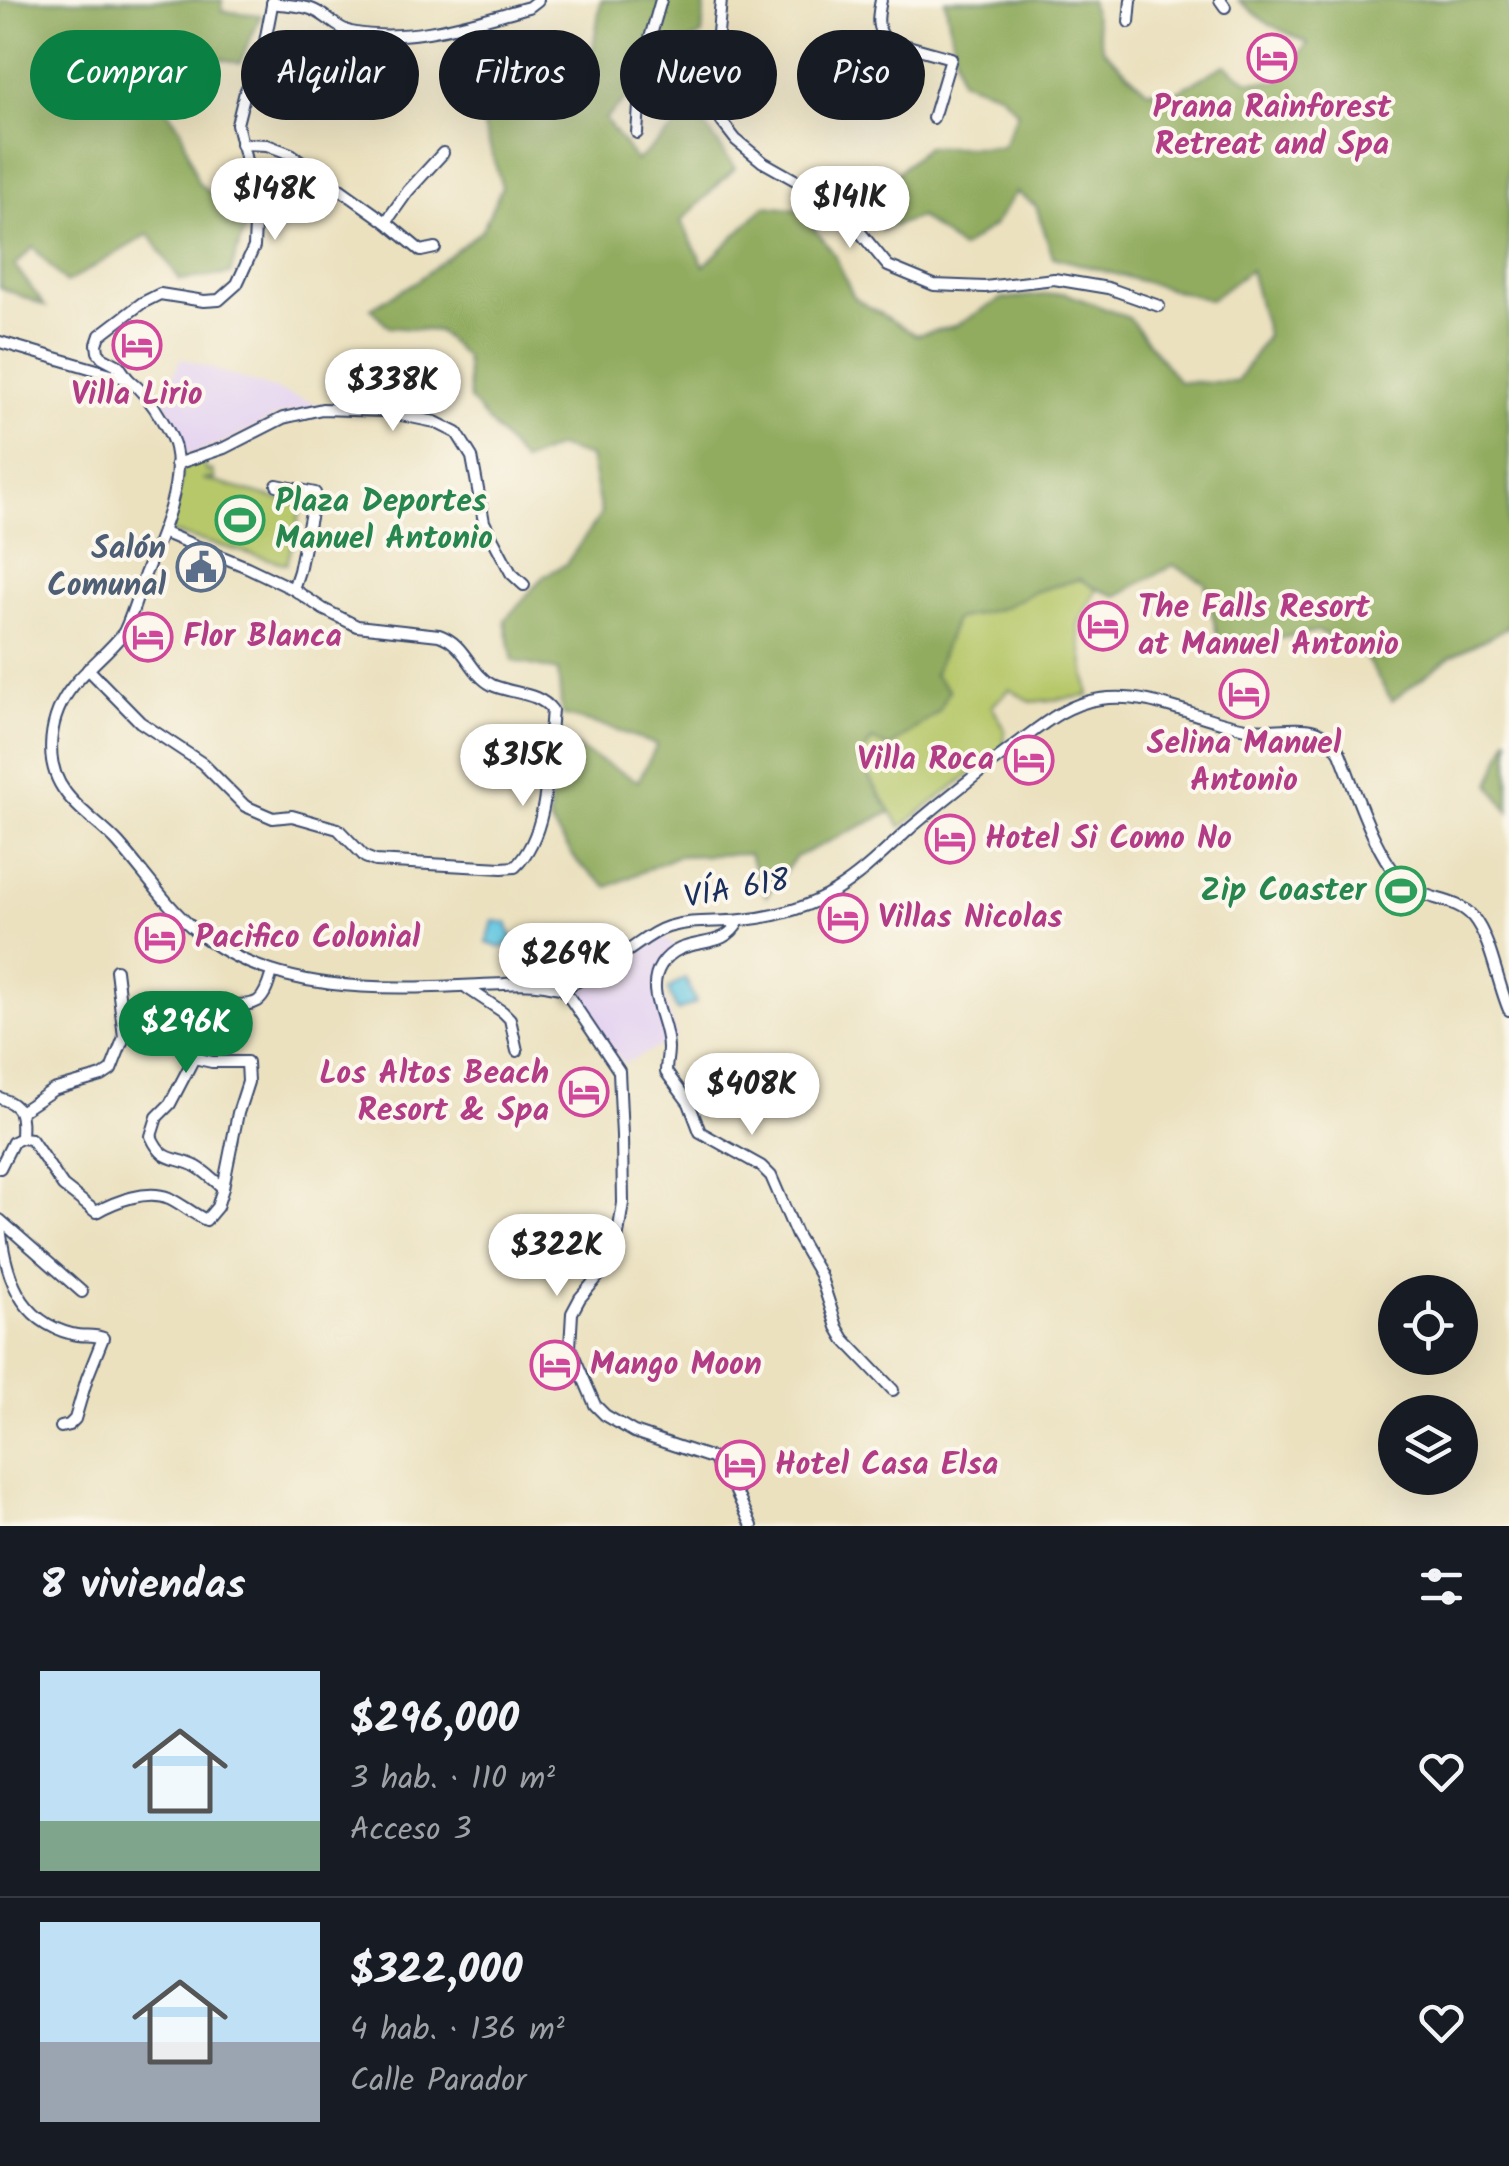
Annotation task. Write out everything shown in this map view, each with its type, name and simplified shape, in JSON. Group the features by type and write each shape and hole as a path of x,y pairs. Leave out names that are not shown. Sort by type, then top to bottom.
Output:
{"street":[{"path":"128,380 119,366 98,352 100,336 152,296 170,294 204,302 219,300 237,284 254,247 256,201 237,124 240,105 262,57 272,1 310,8 348,31 415,34 455,28 529,7 538,0"},
{"path":"637,133 642,66 661,0"},
{"path":"721,0 715,66 722,122 736,140 764,162 836,203 888,266 934,285 984,287 1054,279 1108,288 1159,306"},
{"path":"881,0 877,24 886,40 950,58 933,118"},
{"path":"1129,22 1131,0"},
{"path":"240,144 266,145 292,154 421,252 435,248"},
{"path":"386,222 443,153"},
{"path":"0,342 128,380 140,388 161,418 176,450 172,495 162,532 124,632 72,686 62,702 50,754 60,784 116,840 196,931 231,954 272,972 362,988 505,984 563,988 619,1070 622,1136 623,1204 617,1240 612,1257 572,1313 570,1348 596,1405 605,1415 634,1432 712,1458 729,1477 752,1526"},
{"path":"176,464 224,448 283,418 322,410 382,411 435,422 457,434 472,458 484,522 510,573 524,585"},
{"path":"277,485 314,493 293,589"},
{"path":"88,669 140,722 202,764 245,806 273,818 292,816 338,828 365,858 376,862 516,867 535,840 542,817 552,710 545,700 491,684 448,638 358,626 293,589 162,532"},
{"name":"VÍA 618","path":"563,988 667,927 782,914 834,892 956,790 1062,710 1100,698 1162,704 1256,730 1320,731 1333,740 1379,848 1397,877 1413,890 1462,906 1476,920 1509,1010"},
{"path":"738,921 733,932 723,939 681,947 660,968 654,982 668,1048 666,1072 690,1103 700,1132 761,1166 771,1176 797,1236 820,1275 837,1327 893,1390"},
{"path":"20,1112 53,1090 111,1070 124,1037 116,970"},
{"path":"223,1188 195,1165 164,1155 151,1136 157,1117 170,1104 198,1053 195,1037 204,1014 222,1005 258,1001 272,972"},
{"path":"466,987 510,1019 518,1051"},
{"path":"0,1168 13,1142 20,1138 31,1140 63,1186 96,1212 115,1202 151,1195 170,1198 206,1220 223,1188 248,1082 246,1062 194,1058"},
{"path":"0,1097 16,1104 20,1112 20,1138"},
{"path":"0,1223 82,1292"},
{"path":"0,1223 7,1272 31,1310 53,1328 103,1338 75,1418 61,1427"}],"shaded area":[{"path":"181,358 320,405 279,415 189,455 163,398"},
{"path":"660,935 679,948 658,979 677,1038 623,1064 572,989"}],"green space":[{"path":"0,0 222,0 222,11 261,15 254,30 241,30 240,63 221,59 221,30 30,30 30,120 174,120 181,129 198,183 246,224 230,274 180,280 149,234 66,283 33,247 15,266 45,306 0,287"},
{"path":"601,0 705,0 702,30 620,30 620,105 605,119 636,161 684,120 701,120 735,168 681,221 704,266 765,206 800,210 834,254 854,298 916,335 955,326 1001,299 1065,293 1129,318 1179,382 1237,382 1267,335 1250,270 1210,300 1053,257 1036,206 1016,192 994,225 961,249 920,217 881,230 872,196 926,147 1002,147 1018,112 999,93 960,80 945,0 1090,0 1103,49 1146,90 1174,93 1225,65 1248,81 1278,82 1308,43 1267,23 1238,0 1509,0 1509,627 1450,657 1392,701 1364,655 1318,631 1272,640 1219,642 1205,583 1173,565 1117,596 1079,579 1034,592 1002,608 955,619 934,675 949,690 939,711 889,748 872,740 858,760 891,812 796,857 766,896 749,854 677,856 608,887 579,864 549,821 557,732 582,751 638,781 657,745 562,715 558,671 513,661 505,620 544,576 566,564 601,514 590,457 557,447 523,462 470,400 465,357 438,331 389,327 371,308 417,281 482,230 502,187 482,120 600,120 600,30 596,30"},
{"name":"Plaza Deportes Manuel Antonio","path":"202,458 207,472 212,470 215,479 203,479 302,506 287,564 169,532 181,466"},
{"path":"1080,579 1097,589 1078,625 1089,696 1031,702 1010,689 992,706 1005,730 1004,748 901,827 858,760 933,675 955,619 1002,608 1033,592"},
{"path":"1509,737 1509,812 1490,784"}],"water":[{"path":"493,921 507,923 514,942 501,948 487,943"},
{"path":"685,978 696,1003 677,1011 668,989"}],"place":[{"name":"Prana Rainforest Retreat and Spa","path":"1272,58"},
{"name":"Villa Lirio","path":"137,345"},
{"name":"Plaza Deportes Manuel Antonio","path":"240,520"},
{"name":"Salón Comunal","path":"201,567"},
{"name":"The Falls Resort at Manuel Antonio","path":"1103,626"},
{"name":"Flor Blanca","path":"148,637"},
{"name":"Selina Manuel Antonio","path":"1244,694"},
{"name":"Villa Roca","path":"1029,760"},
{"name":"Hotel Si Como No","path":"950,839"},
{"name":"Zip Coaster","path":"1401,891"},
{"name":"Villas Nicolas","path":"843,918"},
{"name":"Pacifico Colonial","path":"160,938"},
{"name":"Los Altos Beach Resort & Spa","path":"584,1092"},
{"name":"Mango Moon","path":"555,1365"},
{"name":"Hotel Casa Elsa","path":"740,1465"}]}
